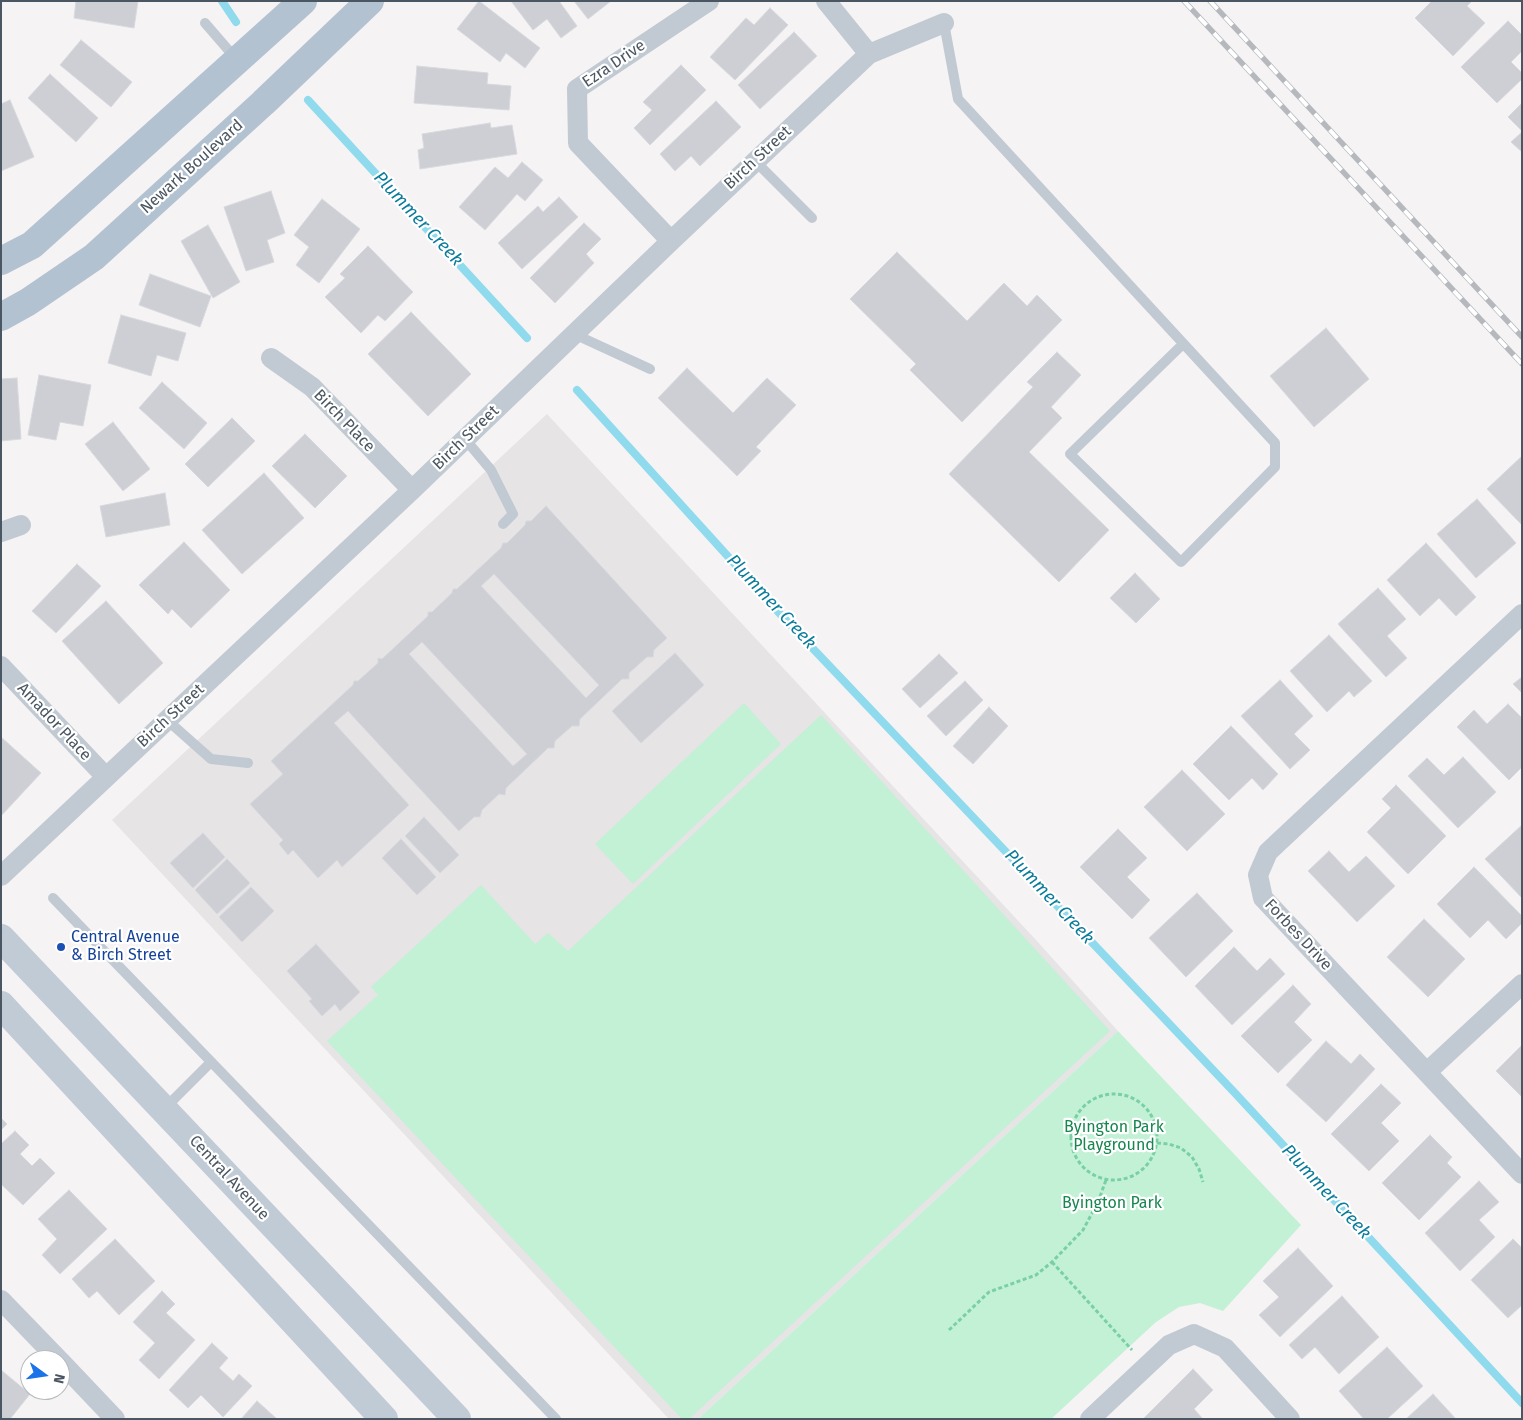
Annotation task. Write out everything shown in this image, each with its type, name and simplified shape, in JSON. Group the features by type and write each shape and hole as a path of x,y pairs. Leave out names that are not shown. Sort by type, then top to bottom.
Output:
{"main road":[{"path":"1,261 32,245 303,1"},
{"name":"Newark Boulevard","path":"1,317 28,302 94,257 263,103 370,1"},
{"name":"Central Avenue","path":"1,938 456,1419"},
{"path":"1,1005 384,1419"}],"street":[{"name":"Ezra Drive","path":"671,240 578,143 577,89 709,1"},
{"path":"826,1 869,54"},
{"name":"Birch Street","path":"1,876 412,490 671,240 869,54 944,23"},
{"name":"Birch Place","path":"271,358 312,387 412,490"},
{"path":"1,532 21,525"},
{"name":"Forbes Drive","path":"1522,614 1268,852 1258,875 1263,898 1522,1174"},
{"name":"Amador Place","path":"1,666 106,777"},
{"path":"1427,1072 1522,984"},
{"path":"1,1300 49,1350"},
{"path":"1090,1419 1169,1345 1194,1334 1225,1348 1290,1419"},
{"path":"70,1372 115,1419"}],"lane":[{"path":"205,23 237,61"},
{"path":"944,23 958,99 1275,443 1275,468 1181,562 1070,454 1183,344"},
{"path":"755,161 812,218"},
{"path":"574,334 650,369"},
{"path":"465,439 491,470 513,514 502,524"},
{"path":"167,720 211,759 248,763"},
{"path":"53,898 556,1419"},
{"path":"164,1110 211,1062"}],"path":[{"path":"1106,1094 1123,1094 1137,1100 1148,1110 1155,1123 1157,1143 1156,1150 1149,1163 1138,1174 1124,1180 1106,1180 1091,1175 1080,1164 1073,1151 1070,1138 1073,1123 1080,1109 1092,1100 1106,1094"},
{"path":"1157,1143 1181,1148 1192,1157 1203,1182"},
{"path":"949,1330 989,1292 1036,1275 1052,1262 1083,1230 1098,1202 1106,1180"},
{"path":"1052,1262 1147,1365"}],"shaded area":[{"path":"547,414 1036,940 1118,1031 698,1419 669,1419 112,820"}],"green space":[{"path":"744,703 781,744 633,884 595,844"},
{"path":"821,715 1110,1031 689,1419 682,1419 327,1041 378,995 371,987 481,885 535,944 548,933 568,951"},
{"name":"Byington Park","path":"1118,1031 1301,1225 1223,1311 1200,1303 1179,1307 1156,1322 1051,1419 698,1419"}],"building":[{"path":"76,1 138,1 134,28 74,18"},
{"path":"479,1 540,48 525,68 506,53 500,62 457,29"},
{"path":"511,1 559,1 577,26 561,38 547,19 533,30"},
{"path":"574,1 611,1 588,19"},
{"path":"1432,1 1472,1 1467,6 1485,23 1453,56 1415,18"},
{"path":"770,8 788,25 735,80 710,57 746,18 754,25"},
{"path":"1508,21 1522,35 1522,51 1511,62 1522,73 1522,79 1497,103 1461,67"},
{"path":"794,32 817,56 760,109 738,85"},
{"path":"81,40 132,82 111,107 60,65"},
{"path":"681,65 706,90 650,145 634,128 652,110 643,102"},
{"path":"417,66 488,73 487,84 511,86 509,110 414,103"},
{"path":"50,74 98,118 76,142 28,98"},
{"path":"10,100 34,157 1,171 1,104"},
{"path":"716,101 741,127 700,166 691,156 675,171 660,154"},
{"path":"1522,103 1522,131 1508,117"},
{"path":"490,123 491,128 512,125 517,154 420,169 418,150 424,148 422,134"},
{"path":"1522,132 1522,152 1511,142"},
{"path":"522,162 543,180 525,201 517,194 485,230 459,207 495,167 508,178"},
{"path":"271,191 285,233 267,240 274,262 246,271 224,207"},
{"path":"559,197 578,217 522,269 498,243 538,206 543,212"},
{"path":"322,199 360,229 319,283 296,265 309,247 294,235"},
{"path":"584,223 601,239 586,254 594,263 555,303 530,278"},
{"path":"208,225 240,282 213,298 181,241"},
{"path":"368,246 413,292 385,321 378,315 361,333 325,297 345,278 340,274"},
{"path":"897,252 967,321 1004,283 1027,306 1037,295 1062,320 962,422 910,370 916,364 850,299"},
{"path":"150,274 211,296 200,327 139,305"},
{"path":"411,312 471,374 428,416 368,354"},
{"path":"121,315 186,333 178,361 157,355 151,376 108,363"},
{"path":"1326,328 1369,379 1314,427 1270,376"},
{"path":"1057,352 1081,375 1051,407 1062,418 1029,452 1109,530 1059,582 949,474 1033,387 1027,382"},
{"path":"687,368 733,413 767,378 796,405 756,447 761,451 737,476 658,398"},
{"path":"39,375 91,385 83,426 60,422 56,440 28,435"},
{"path":"17,378 21,439 1,441 1,379"},
{"path":"162,382 207,423 184,449 139,408"},
{"path":"232,418 255,441 208,487 185,464"},
{"path":"113,422 150,469 123,491 85,444"},
{"path":"305,434 347,476 315,508 272,466"},
{"path":"1522,456 1522,525 1487,489"},
{"path":"264,473 304,518 242,574 202,530"},
{"path":"165,493 170,525 106,537 100,506"},
{"path":"1477,499 1516,543 1476,578 1437,534"},
{"path":"546,506 667,638 654,650 653,657 647,657 629,673 629,679 622,679 580,719 579,726 572,726 555,741 554,748 548,748 506,788 505,795 499,794 482,810 480,817 474,817 459,831 348,711 334,723 409,805 342,867 337,860 318,878 293,850 288,855 279,844 283,840 250,804 283,774 271,761 353,685 354,681 358,681 378,663 378,658 382,659 428,616 428,612 432,612 452,593 453,589 457,589 501,548 503,543 507,543 525,525 526,521 531,521","holes":["494,574 599,685 586,698 481,586","422,642 527,754 513,766 409,654"]},
{"path":"184,542 230,590 191,628 172,609 168,614 139,585"},
{"path":"1426,543 1476,597 1456,616 1439,598 1420,616 1387,580"},
{"path":"77,564 101,586 56,633 32,611"},
{"path":"1135,573 1160,599 1136,623 1110,598"},
{"path":"1378,588 1406,619 1387,636 1407,658 1386,677 1338,624"},
{"path":"106,601 163,663 119,704 62,641"},
{"path":"1329,635 1372,681 1354,697 1349,691 1327,712 1290,671"},
{"path":"675,653 704,685 641,743 612,711"},
{"path":"939,654 958,673 920,708 902,689"},
{"path":"1522,677 1522,693 1513,684"},
{"path":"1280,680 1313,716 1294,734 1310,750 1290,769 1241,716"},
{"path":"965,681 983,700 946,736 927,716"},
{"path":"1508,704 1522,718 1522,767 1509,780 1457,727 1474,710 1487,724"},
{"path":"989,707 1008,726 973,764 953,746"},
{"path":"1231,726 1278,774 1263,790 1252,778 1229,800 1193,764"},
{"path":"1,737 41,773 1,816"},
{"path":"1463,757 1496,792 1458,828 1408,776 1427,758 1444,775"},
{"path":"1182,770 1225,814 1187,851 1144,807"},
{"path":"1396,785 1446,836 1408,874 1367,832 1391,808 1382,799"},
{"path":"424,817 459,855 440,873 405,836"},
{"path":"1522,825 1522,898 1485,859"},
{"path":"1118,829 1147,858 1127,877 1150,900 1132,919 1080,867"},
{"path":"203,833 225,857 193,888 170,863"},
{"path":"401,839 436,877 417,895 382,858"},
{"path":"1329,851 1349,872 1366,856 1395,886 1357,922 1308,871"},
{"path":"227,859 250,883 217,914 195,890"},
{"path":"1474,867 1522,916 1522,923 1506,939 1488,920 1470,938 1437,904"},
{"path":"251,887 274,911 242,942 219,917"},
{"path":"1197,893 1233,931 1186,977 1149,938"},
{"path":"1424,919 1465,959 1428,997 1387,957"},
{"path":"316,944 360,992 340,1011 335,1004 322,1016 309,1001 312,999 287,971"},
{"path":"1234,947 1257,971 1270,958 1285,974 1232,1025 1195,986"},
{"path":"1293,985 1311,1004 1294,1022 1312,1040 1278,1073 1241,1036"},
{"path":"1326,1041 1351,1064 1360,1054 1375,1069 1326,1122 1286,1085"},
{"path":"1522,1045 1522,1097 1496,1071"},
{"path":"1381,1084 1401,1103 1381,1123 1399,1141 1369,1171 1331,1134"},
{"path":"1,1118 7,1124 1,1130"},
{"path":"15,1131 29,1145 20,1154 32,1166 40,1158 55,1173 23,1205 1,1184 1,1144"},
{"path":"1430,1135 1452,1157 1447,1163 1461,1177 1419,1220 1382,1183"},
{"path":"1479,1181 1499,1202 1479,1220 1495,1237 1460,1271 1425,1233"},
{"path":"69,1190 107,1229 60,1274 42,1255 57,1239 38,1219"},
{"path":"115,1239 155,1281 119,1315 97,1291 89,1298 72,1279"},
{"path":"1513,1239 1522,1248 1522,1305 1508,1318 1471,1280"},
{"path":"1298,1248 1333,1286 1280,1337 1259,1315 1279,1297 1263,1281"},
{"path":"162,1291 175,1304 166,1313 195,1340 159,1379 139,1360 155,1343 133,1322"},
{"path":"1342,1296 1379,1337 1339,1374 1315,1347 1302,1359 1289,1345"},
{"path":"212,1343 228,1358 219,1368 233,1381 239,1374 252,1386 223,1417 201,1395 188,1408 169,1390"},
{"path":"1387,1347 1423,1386 1387,1419 1364,1419 1339,1391"},
{"path":"1193,1369 1213,1390 1194,1409 1203,1419 1143,1419"},
{"path":"1,1370 20,1386 20,1400 25,1400 10,1419 1,1419"},
{"path":"1433,1394 1456,1419 1406,1419"},
{"path":"257,1401 277,1419 241,1419"}],"waterway":[{"name":"Plummer Creek","path":"222,1 236,22"},
{"name":"Plummer Creek","path":"308,100 527,338"},
{"name":"Plummer Creek","path":"577,390 782,616 1234,1092 1522,1403"}],"railway":[{"path":"1184,1 1522,364"},
{"path":"1210,1 1522,337"}],"place":[{"name":"Central Avenue & Birch Street","path":"61,947"}],"park label":[{"name":"Byington Park Playground","path":"1114,1137"}]}
